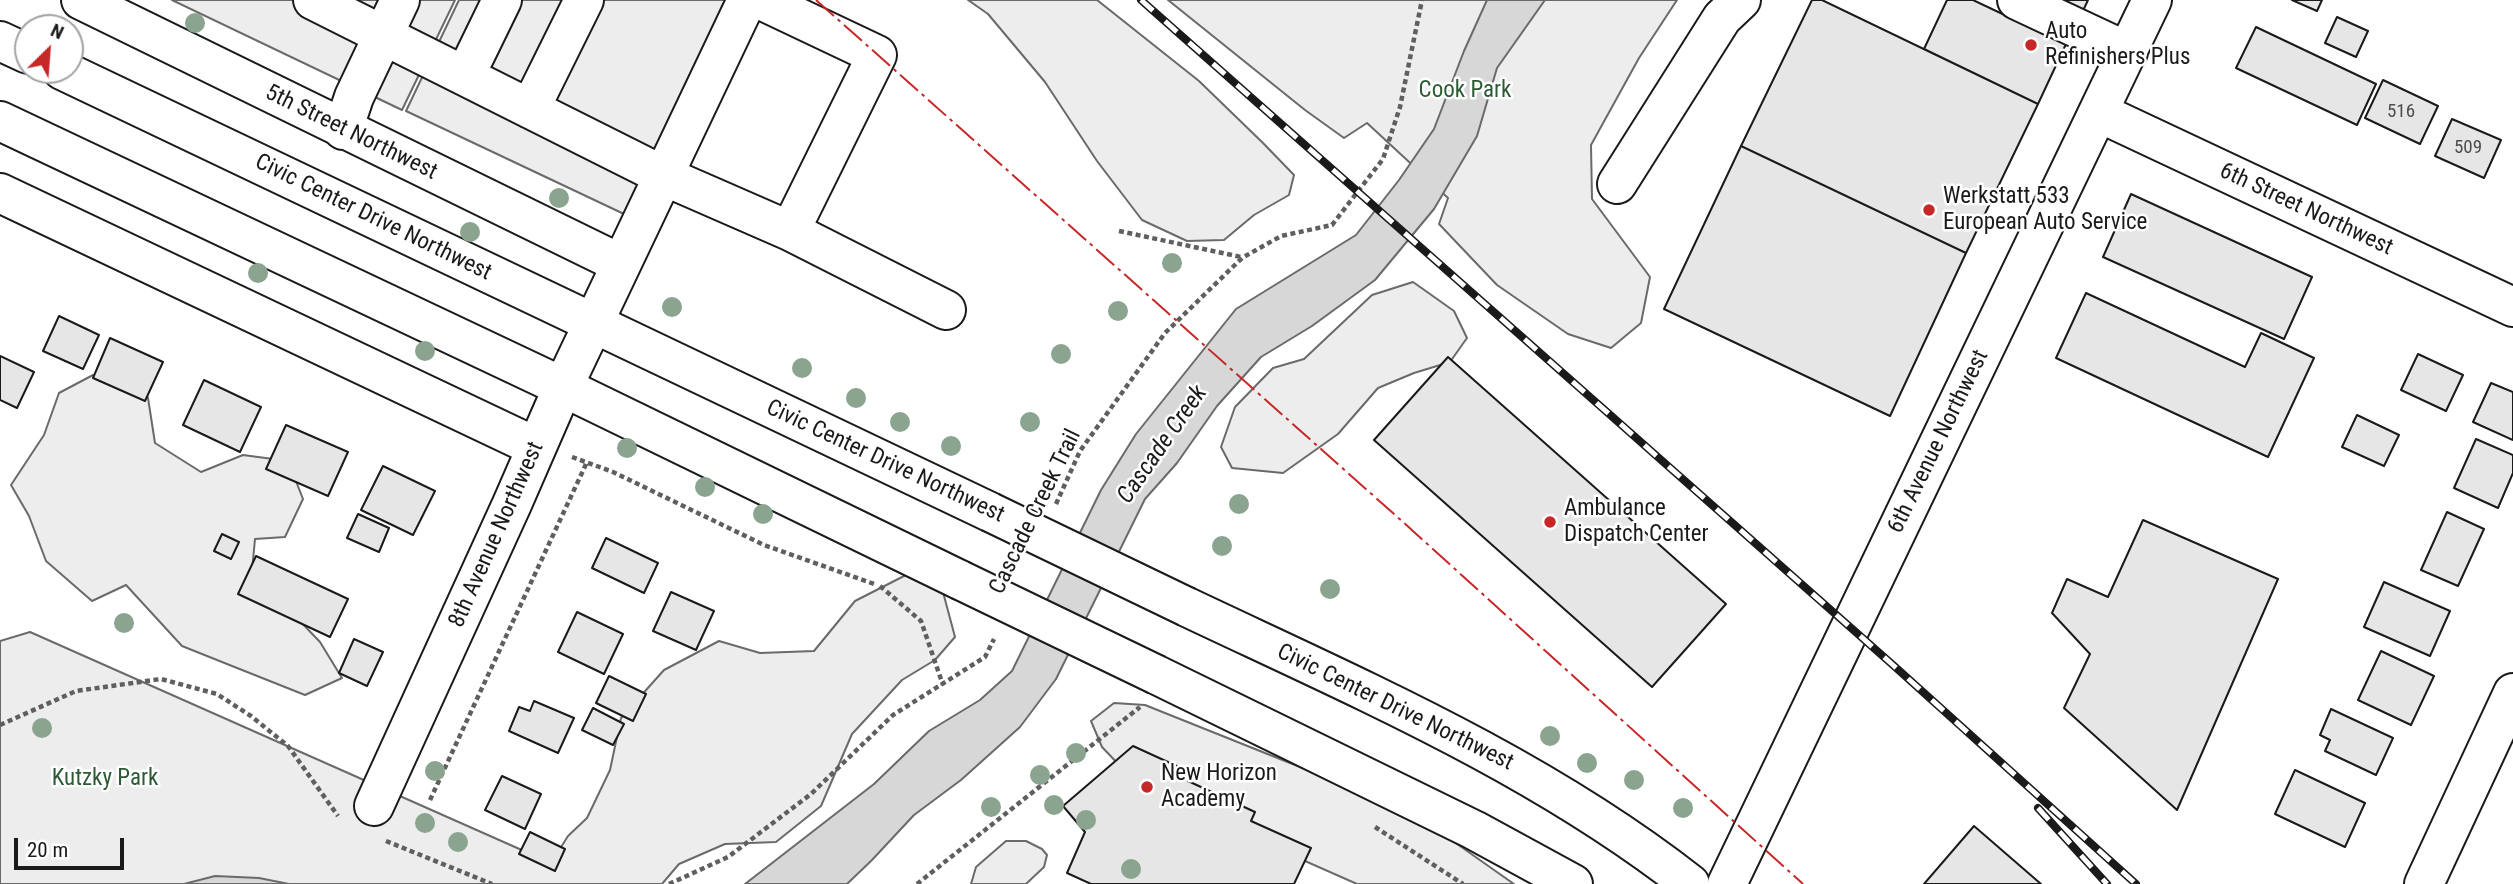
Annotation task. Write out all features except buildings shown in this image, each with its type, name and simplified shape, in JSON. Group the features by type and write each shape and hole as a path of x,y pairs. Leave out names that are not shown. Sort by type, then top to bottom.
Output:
{"main road":[{"name":"5th Street Northwest","path":"81,0 621,264"},
{"path":"313,0 664,176 790,231 946,310"},
{"path":"343,130 354,97 400,0"},
{"path":"465,76 502,0"},
{"path":"530,109 584,0"},
{"name":"8th Avenue Northwest","path":"365,821 512,504 563,387 747,0"},
{"path":"761,0 877,55 790,231"},
{"path":"1617,184 1722,18 1741,0"},
{"path":"2017,0 2128,52"},
{"name":"6th Avenue Northwest","path":"1727,884 2152,0"},
{"name":"Civic Center Drive Northwest","path":"84,81 1405,711 1520,770 1592,813 1651,853 1690,884"},
{"name":"6th Street Northwest","path":"2099,113 2513,307"},
{"path":"0,121 563,387 961,580 1150,690 1474,830 1573,884"},
{"path":"0,193 536,447"},
{"path":"2424,884 2513,693"}],"path":[{"name":"Cascade Creek Trail","path":"1052,511 1080,451 1165,333 1242,258 1281,236 1332,225 1383,159 1400,107 1422,0"},
{"path":"1119,231 1242,258"},
{"path":"536,447 587,461 764,545 880,586 921,621 943,685"},
{"path":"430,800 587,461"},
{"path":"669,884 728,857 811,794 893,715 985,657 996,632"},
{"path":"0,725 76,691 161,679 217,694 251,716 288,746 336,816 365,821 450,869 492,884"},
{"path":"917,884 1150,690"}],"shaded area":[{"path":"172,0 455,0 402,110"},
{"path":"459,0 726,0 624,214 406,111"},
{"path":"968,0 1097,0 1199,81 1263,143 1294,175 1289,195 1254,215 1224,240 1187,241 1142,220 1097,161 1045,82 988,14"},
{"path":"1168,0 1677,0 1639,58 1591,145 1592,199 1650,277 1641,323 1611,348 1568,334 1497,285 1439,224 1448,198 1367,123 1344,138"},
{"path":"1413,282 1454,311 1467,338 1450,362 1378,388 1338,434 1283,473 1232,468 1221,447 1235,407 1273,368 1304,359 1372,295"},
{"path":"93,375 137,375 148,398 155,443 201,472 243,455 288,461 303,499 285,537 255,539 252,571 320,642 342,678 305,695 182,646 126,585 92,601 46,561 29,516 11,485 44,435 59,393"},
{"path":"906,575 943,592 955,637 935,660 902,680 852,734 821,806 776,842 725,844 679,864 662,884 0,884 0,641 30,632 551,863 568,836 587,818 610,770 621,718 664,670 719,641 760,653 814,651 855,601"},
{"path":"1114,703 1145,705 1310,771 1450,839 1514,884 1357,884 1142,789 1102,747 1091,721"},
{"path":"1006,841 1026,841 1042,849 1047,855 1044,867 1026,884 971,884 976,867"}],"water":[{"name":"Cascade Creek","path":"1487,0 1545,0 1497,68 1477,136 1434,209 1375,280 1312,326 1261,357 1217,406 1177,463 1145,499 1056,679 1020,727 961,780 914,815 847,884 745,884 874,784 929,731 980,700 1012,671 1101,490 1136,434 1236,309 1356,235 1434,129"},
{"path":"215,876 259,878 289,884 184,884"}],"railway":[{"path":"1141,0 1893,665 2136,884"},
{"path":"2038,808 2107,884"}],"power":[{"path":"816,0 1403,522 1803,884"}],"place":[{"name":"Auto Refinishers Plus","path":"2031,45"},
{"name":"Werkstatt 533 European Auto Service","path":"1929,210"},
{"name":"Ambulance Dispatch Center","path":"1550,522"},
{"name":"New Horizon Academy","path":"1147,787"}],"park label":[{"name":"Cook Park","path":"1465,91"},
{"name":"Kutzky Park","path":"105,779"}]}
